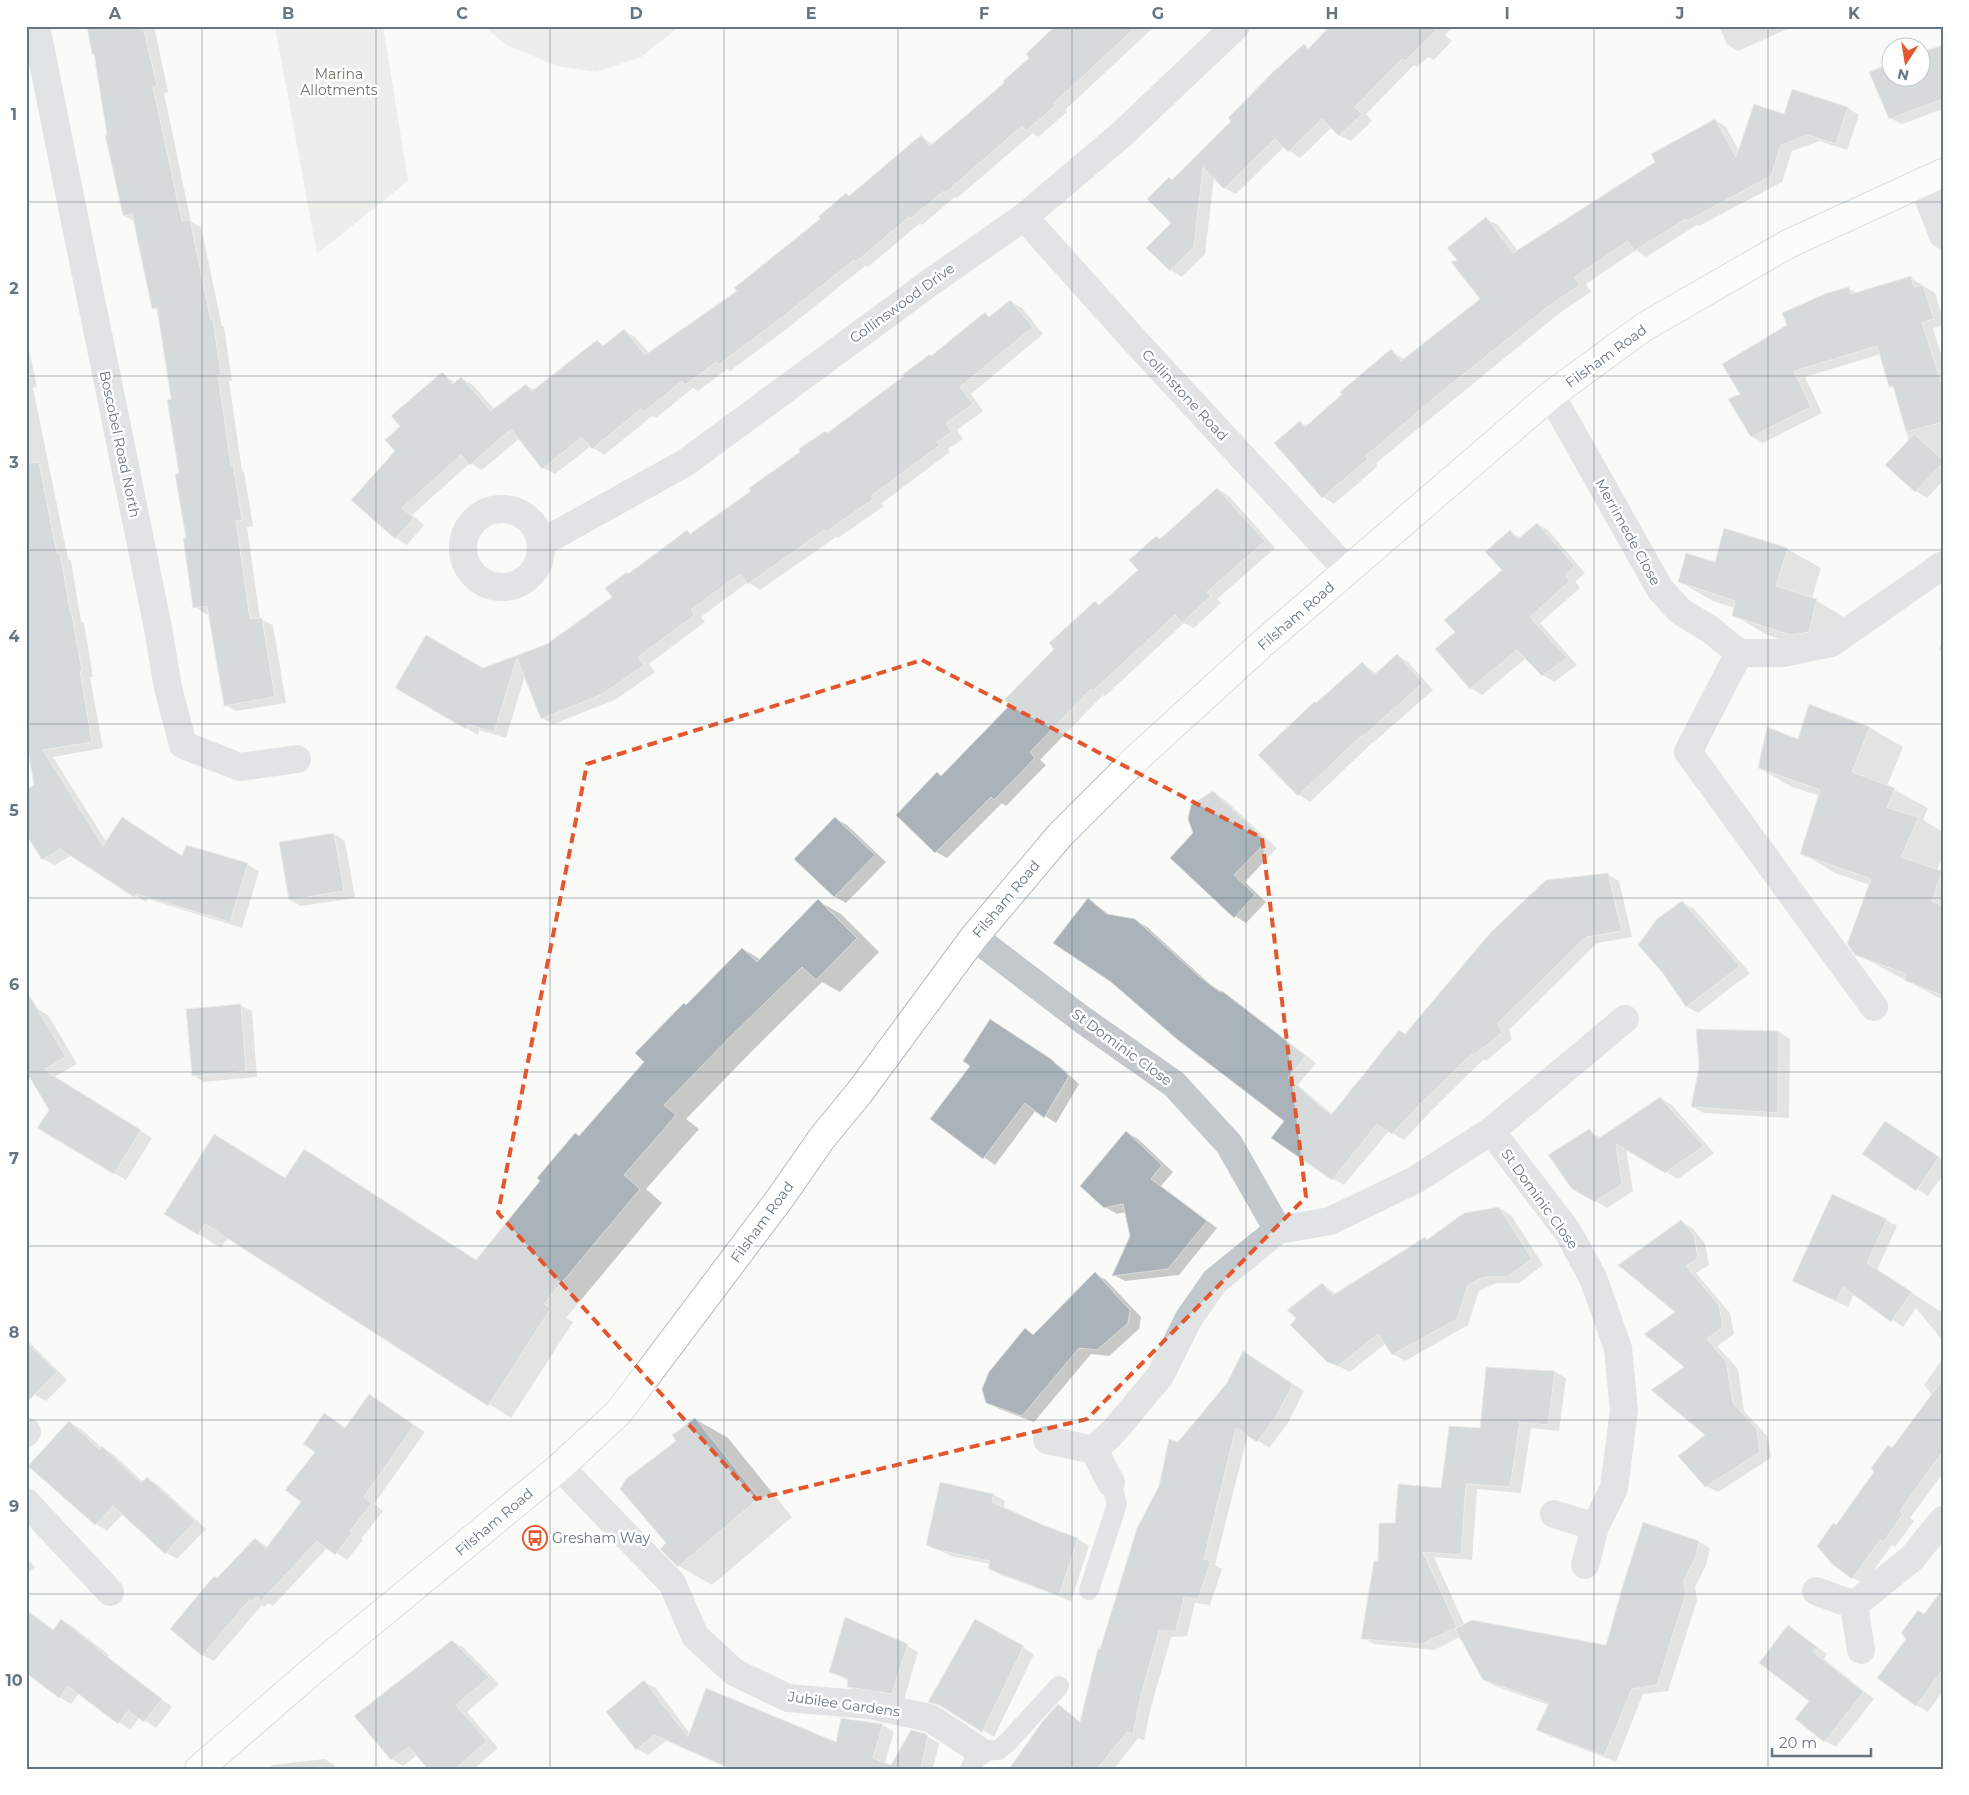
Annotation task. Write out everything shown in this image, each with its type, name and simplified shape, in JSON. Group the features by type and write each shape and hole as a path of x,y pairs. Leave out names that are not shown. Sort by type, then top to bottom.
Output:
{"street":[{"name":"Boscobel Road North","path":"36,26 62,162 156,618 168,688 183,745 240,766 297,759"},
{"name":"Collinswood Drive","path":"541,543 685,463 920,290 1024,217 1122,134 1236,26"},
{"path":"1933,177 1943,235"},
{"name":"Filsham Road","path":"199,1769 312,1672 560,1467 619,1412 974,937 1060,835 1138,757 1262,644 1552,396 1644,327 1788,244 1933,177"},
{"name":"Collinstone Road","path":"1024,217 1149,357 1348,571"},
{"name":"Merrimede Close","path":"1552,396 1660,589 1680,611 1711,630 1739,653"},
{"path":"1874,1006 1688,752 1739,653 1783,652 1831,643 1943,565"},
{"name":"St Dominic Close","path":"974,937 1080,1018 1174,1084 1229,1144 1278,1230"},
{"path":"1094,1450 1114,1431 1160,1376 1189,1318 1215,1281 1278,1230 1330,1221 1416,1180 1491,1131 1590,1034 1625,1018"},
{"name":"St Dominic Close","path":"1491,1131 1568,1232 1593,1278 1618,1348 1624,1410 1614,1488 1595,1527 1585,1566"},
{"path":"1046,1440 1094,1450"},
{"path":"1094,1450 1111,1483"},
{"name":"Jubilee Gardens","path":"560,1467 672,1582 696,1636 734,1672 788,1698 869,1705 930,1718 975,1760"},
{"path":"26,1502 110,1592"},
{"path":"1554,1514 1595,1527"},
{"path":"1854,1605 1912,1558 1943,1520"},
{"path":"1816,1591 1854,1605"},
{"path":"1854,1605 1861,1650"}],"lane":[{"path":"1089,1590 1117,1504 1111,1483"},
{"path":"975,1760 998,1750 1059,1686"}],"highlighted area":[{"path":"922,660 1262,838 1306,1197 1087,1419 756,1499 498,1213 587,764"}],"green space":[{"name":"Marina Allotments","path":"275,26 383,26 408,181 317,254"},
{"path":"483,26 680,26 641,57 596,72 557,66 507,45"}],"building":[{"path":"87,26 143,26 157,86 153,87 182,221 190,220 211,320 213,319 221,375 218,375 231,465 233,464 242,520 236,521 250,619 262,618 275,697 224,706 207,606 193,608 183,538 186,538 175,474 179,473 167,400 171,399 157,308 152,309 132,214 123,216 105,135 107,135 94,54 92,54"},
{"path":"1055,26 1137,26 1054,103 1056,105 1026,131 1022,126 945,193 944,191 910,219 909,217 856,262 854,260 718,365 716,362 685,385 682,381 644,412 641,409 592,449 582,437 542,469 511,429 470,465 461,455 402,508 414,518 395,539 351,500 395,451 385,440 400,426 391,416 442,372 453,384 461,377 491,411 526,384 532,391 597,340 603,346 624,329 645,355 737,291 734,288 820,219 818,217 846,193 849,196 921,135 930,146 1004,83 1003,81 1029,58 1026,54"},
{"path":"1330,26 1441,26 1405,61 1402,59 1355,107 1362,114 1339,136 1322,119 1288,152 1275,139 1224,189 1203,167 1194,247 1170,271 1146,248 1171,223 1147,199 1169,177 1172,180 1231,121 1228,118 1273,72 1304,44 1308,49"},
{"path":"1943,45 1943,99 1889,119 1869,72 1882,67 1882,88 1932,88 1932,49"},
{"path":"1792,89 1848,107 1836,144 1808,135 1781,145 1771,176 1687,221 1686,219 1634,251 1628,241 1575,277 1580,285 1549,306 1440,393 1366,456 1368,459 1322,498 1274,443 1300,421 1305,427 1342,394 1340,392 1391,349 1401,361 1480,299 1451,262 1457,260 1447,248 1486,217 1513,253 1655,162 1651,154 1715,119 1736,157 1754,104 1784,114"},
{"path":"1911,276 1914,287 1923,285 1934,319 1922,322 1943,388 1943,422 1906,432 1893,386 1889,387 1877,346 1794,371 1811,407 1751,437 1728,399 1740,394 1722,364 1787,325 1782,313 1827,293 1849,287 1851,294"},
{"path":"1010,300 1033,327 960,387 973,404 946,423 952,432 937,442 940,445 871,496 873,499 826,532 824,530 748,584 740,574 691,610 695,615 638,657 644,665 603,694 541,719 517,658 494,733 468,724 466,729 395,688 426,635 483,668 547,644 612,597 605,588 627,572 628,574 687,530 690,534 751,491 749,488 800,452 799,449 825,431 827,433 904,376 903,374 930,354 931,356 985,312 989,317"},
{"path":"1914,434 1943,460 1943,463 1915,492 1885,465"},
{"path":"39,462 57,554 60,553 72,615 92,742 43,750 103,846 122,817 182,856 186,845 248,863 230,922 136,894 134,897 60,849 42,860 26,834 26,790 34,785 26,740 26,463"},
{"path":"1217,488 1265,541 1207,592 1211,596 1182,623 1175,615 1093,691 1091,689 1030,752 1035,758 994,800 991,797 935,853 896,815 937,772 941,776 1010,705 1004,700 1054,649 1049,643 1095,601 1099,605 1138,570 1129,560 1156,536 1160,539"},
{"path":"1537,523 1575,566 1565,575 1570,581 1530,617 1567,658 1542,676 1517,650 1470,689 1435,649 1455,632 1444,620 1502,570 1485,552 1510,530 1518,539"},
{"path":"1724,528 1788,548 1776,586 1817,599 1809,632 1790,635 1732,616 1735,601 1678,582 1686,553 1715,562"},
{"path":"1397,654 1423,683 1361,736 1298,796 1258,755 1315,701 1316,703 1362,662 1374,675"},
{"path":"1809,704 1870,727 1852,772 1895,788 1887,808 1919,817 1901,857 1942,871 1932,902 1943,905 1943,996 1904,980 1906,974 1855,955 1847,944 1871,879 1800,854 1820,790 1758,768 1767,727 1798,739"},
{"path":"1213,791 1267,841 1234,875 1255,895 1234,918 1170,858 1193,833 1188,819 1191,805"},
{"path":"835,817 875,855 834,897 794,859"},
{"path":"334,833 344,891 289,900 279,842"},
{"path":"1608,873 1622,931 1586,937 1498,1023 1502,1033 1474,1055 1472,1054 1392,1134 1377,1124 1332,1180 1271,1138 1284,1121 1178,1040 1111,982 1053,943 1088,898 1107,914 1135,919 1200,977 1220,992 1222,991 1306,1056 1288,1078 1331,1115 1399,1030 1405,1034 1491,932 1546,880"},
{"path":"818,899 857,938 816,980 802,967 664,1105 676,1115 624,1175 640,1189 544,1304 551,1308 488,1406 205,1224 198,1235 164,1214 214,1134 285,1178 304,1149 476,1260 540,1181 537,1178 575,1133 579,1136 644,1062 635,1053 742,948 757,962"},
{"path":"1682,901 1740,966 1686,1007 1662,972 1638,945 1657,919"},
{"path":"26,990 66,1057 44,1070 141,1130 114,1174 37,1128 49,1110 30,1078 26,1081"},
{"path":"241,1004 246,1071 192,1076 186,1009"},
{"path":"990,1019 1051,1059 1069,1076 1044,1118 1025,1103 983,1159 930,1119 970,1066 963,1061"},
{"path":"1696,1029 1779,1031 1778,1113 1691,1107 1699,1067"},
{"path":"1660,1097 1704,1146 1665,1173 1616,1144 1622,1184 1595,1202 1572,1189 1548,1155 1589,1129 1598,1139"},
{"path":"1885,1121 1939,1157 1916,1191 1862,1154"},
{"path":"1126,1131 1162,1165 1151,1179 1207,1221 1168,1269 1112,1276 1130,1236 1123,1204 1104,1208 1080,1186"},
{"path":"1832,1194 1887,1219 1867,1263 1912,1292 1891,1322 1843,1287 1836,1301 1792,1281"},
{"path":"1499,1207 1532,1259 1507,1277 1484,1277 1468,1285 1457,1319 1392,1355 1378,1334 1338,1366 1327,1362 1290,1325 1296,1318 1287,1310 1322,1283 1333,1295 1425,1237 1427,1240 1464,1213"},
{"path":"1681,1220 1694,1235 1698,1258 1686,1266 1719,1305 1723,1327 1707,1339 1726,1361 1733,1403 1757,1429 1760,1452 1705,1487 1678,1456 1705,1435 1651,1390 1684,1367 1644,1334 1675,1312 1618,1265"},
{"path":"1095,1272 1130,1310 1128,1323 1097,1350 1079,1348 1022,1416 986,1403 982,1389 989,1372 1025,1328 1033,1335"},
{"path":"26,1342 57,1372 26,1403"},
{"path":"1243,1351 1293,1384 1276,1417 1257,1442 1236,1428 1204,1559 1211,1561 1198,1599 1184,1597 1176,1631 1159,1631 1140,1700 1133,1734 1127,1732 1097,1769 1009,1769 1042,1722 1058,1704 1080,1722 1098,1648 1100,1649 1137,1528 1159,1486 1169,1439 1178,1442 1227,1383"},
{"path":"1486,1367 1555,1371 1548,1425 1520,1422 1510,1487 1466,1484 1461,1555 1423,1552 1457,1627 1422,1644 1361,1639 1374,1561 1378,1561 1379,1523 1395,1523 1398,1484 1441,1488 1449,1426 1480,1428"},
{"path":"1943,1379 1943,1451 1900,1511 1903,1514 1883,1542 1880,1540 1852,1579 1832,1564 1817,1546 1833,1523 1836,1525 1874,1472 1871,1468 1888,1445 1892,1448"},
{"path":"369,1394 414,1425 364,1497 372,1503 350,1531 352,1533 335,1555 317,1541 261,1601 257,1597 252,1601 250,1599 202,1656 170,1629 214,1576 217,1578 255,1538 266,1548 301,1502 285,1490 315,1452 303,1444 324,1413 345,1428"},
{"path":"695,1418 759,1498 678,1567 660,1549 666,1543 620,1489 626,1479 676,1441 672,1435"},
{"path":"69,1421 99,1449 102,1446 141,1483 147,1477 195,1521 165,1554 113,1506 95,1525 28,1466"},
{"path":"940,1482 994,1494 992,1502 1043,1525 1078,1538 1059,1596 988,1569 990,1561 938,1550 926,1545"},
{"path":"1643,1522 1699,1541 1695,1559 1684,1580 1686,1594 1657,1685 1632,1689 1604,1756 1536,1730 1549,1703 1483,1680 1455,1629 1472,1620 1606,1645"},
{"path":"1943,1589 1943,1669 1916,1706 1877,1678 1906,1639 1901,1633 1918,1610 1924,1614"},
{"path":"26,1610 53,1630 61,1619 162,1699 144,1722 128,1711 118,1724 68,1686 59,1698 26,1673"},
{"path":"845,1617 908,1644 892,1694 847,1687 848,1679 829,1672"},
{"path":"975,1619 1024,1646 982,1732 939,1705 928,1702"},
{"path":"1788,1625 1817,1647 1813,1652 1864,1692 1824,1742 1795,1719 1809,1701 1759,1663"},
{"path":"452,1640 489,1677 456,1705 487,1741 455,1769 428,1769 409,1747 391,1760 354,1716"},
{"path":"644,1680 688,1737 706,1688 836,1742 841,1718 883,1724 873,1758 891,1765 911,1730 924,1733 928,1736 921,1769 731,1769 654,1735 636,1750 606,1712"}],"place":[{"name":"Gresham Way","path":"535,1538"}]}
